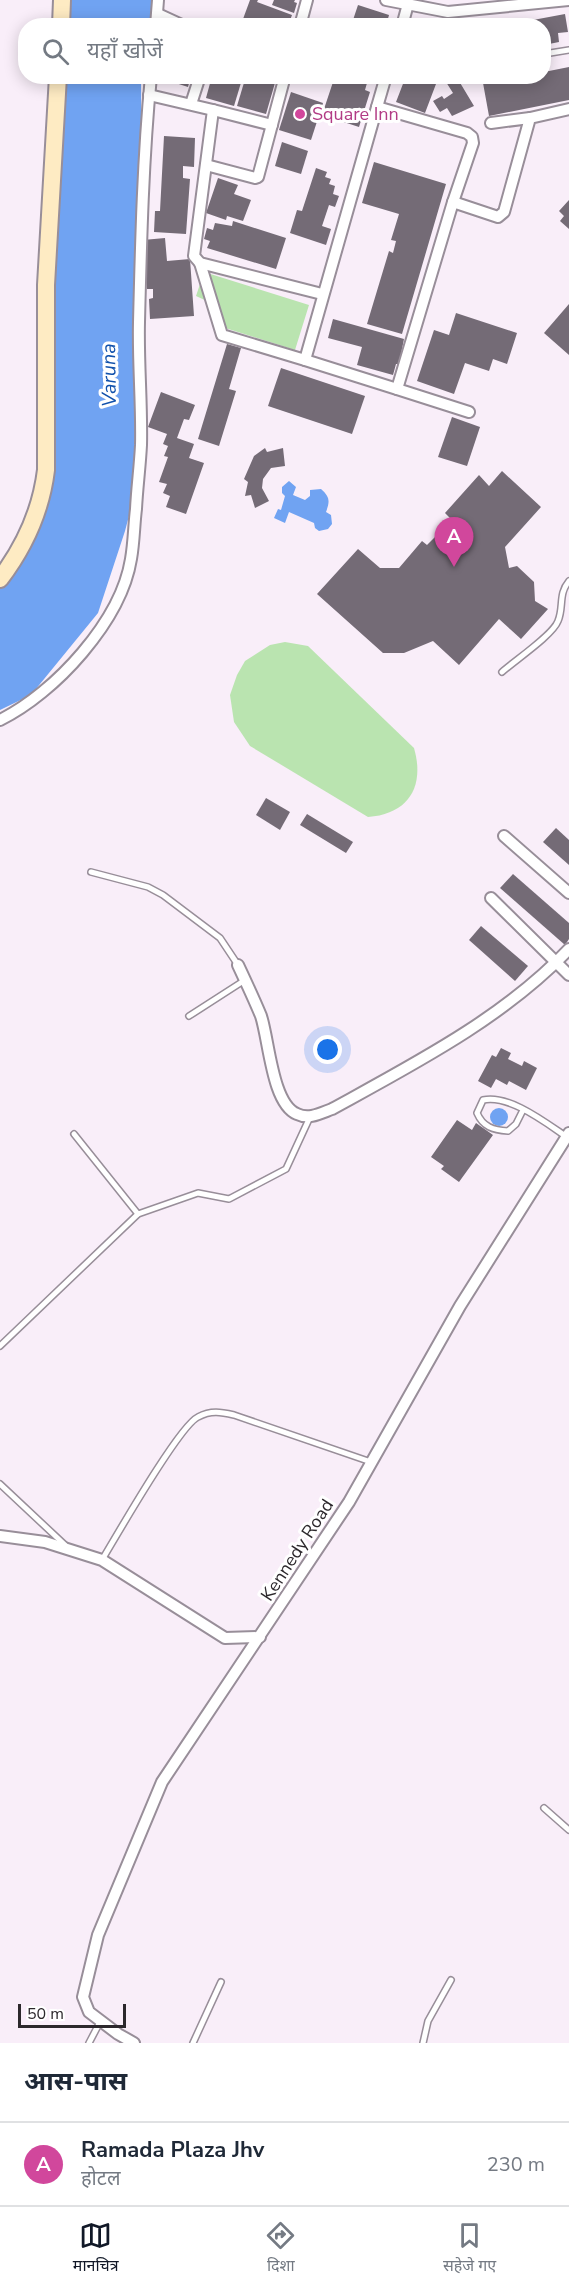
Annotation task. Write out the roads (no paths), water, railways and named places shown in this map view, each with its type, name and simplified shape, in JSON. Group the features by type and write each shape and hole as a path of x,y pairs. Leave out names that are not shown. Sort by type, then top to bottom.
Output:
{"street":[{"path":"62,18 63,0"},
{"path":"157,18 158,0"},
{"path":"302,18 307,0"},
{"path":"386,0 448,12 569,0"},
{"path":"404,18 408,4"},
{"path":"158,14 167,18"},
{"path":"0,579 35,518 43,497 46,470 46,285 58,84"},
{"path":"0,720 11,715 50,686 77,660 96,635 116,602 131,560 141,446 139,324 150,84"},
{"path":"191,104 197,84"},
{"path":"206,165 258,177 283,84"},
{"path":"305,360 384,84"},
{"path":"149,95 272,125"},
{"path":"377,107 467,133 472,137 473,143 397,389"},
{"path":"491,123 530,118 569,109"},
{"path":"213,110 194,256 200,263 222,335 469,412"},
{"path":"453,202 491,216 498,217 504,212 530,118"},
{"path":"200,263 322,294"},
{"path":"504,836 569,893"},
{"path":"491,898 569,975"},
{"path":"238,965 261,1018 278,1088 285,1104 296,1114 310,1117 340,1105 482,1022 569,949"},
{"name":"Kennedy Road","path":"100,2022 89,2012 83,1997 98,1935 162,1782 349,1502 460,1306 568,1138"},
{"path":"0,1536 45,1542 102,1560 225,1638 260,1637"},
{"path":"100,2022 134,2043"}],"lane":[{"path":"551,53 569,50"},
{"path":"502,672 546,636 558,623 562,589 569,581"},
{"path":"91,872 148,887 163,895 220,938 238,965"},
{"path":"189,1016 244,980"},
{"path":"523,1110 516,1124 508,1131 493,1130 480,1121 477,1113 483,1100 493,1098 523,1110 537,1116 568,1138"},
{"path":"0,1346 138,1214 198,1193 229,1199 286,1169 310,1117"},
{"path":"74,1134 138,1214"},
{"path":"102,1560 177,1440 196,1418 213,1411 234,1415 371,1462"},
{"path":"0,1484 71,1550"},
{"path":"544,1808 569,1830"},
{"path":"423,2043 428,2021 451,1980"},
{"path":"194,2043 221,1982"},
{"path":"90,2043 100,2022"}],"water":[{"path":"52,0 154,0 151,18 52,18"},
{"name":"Varuna","path":"50,84 141,84 144,459 125,531 98,613 31,695 0,710 0,575 20,557 51,492 47,373"},
{"path":"289,481 296,487 293,495 305,500 310,496 310,490 321,489 326,494 329,502 326,512 331,515 332,524 328,529 319,531 315,528 314,523 289,512 285,523 274,518 278,509 281,510 285,496 282,493 282,487"},
{"path":"495,1108 503,1108 508,1113 506,1124 495,1126 490,1121 490,1113"}],"place":[{"name":"Square Inn","path":"300,114"},
{"name":"Ramada Plaza Jhv","path":"454,567"}]}
